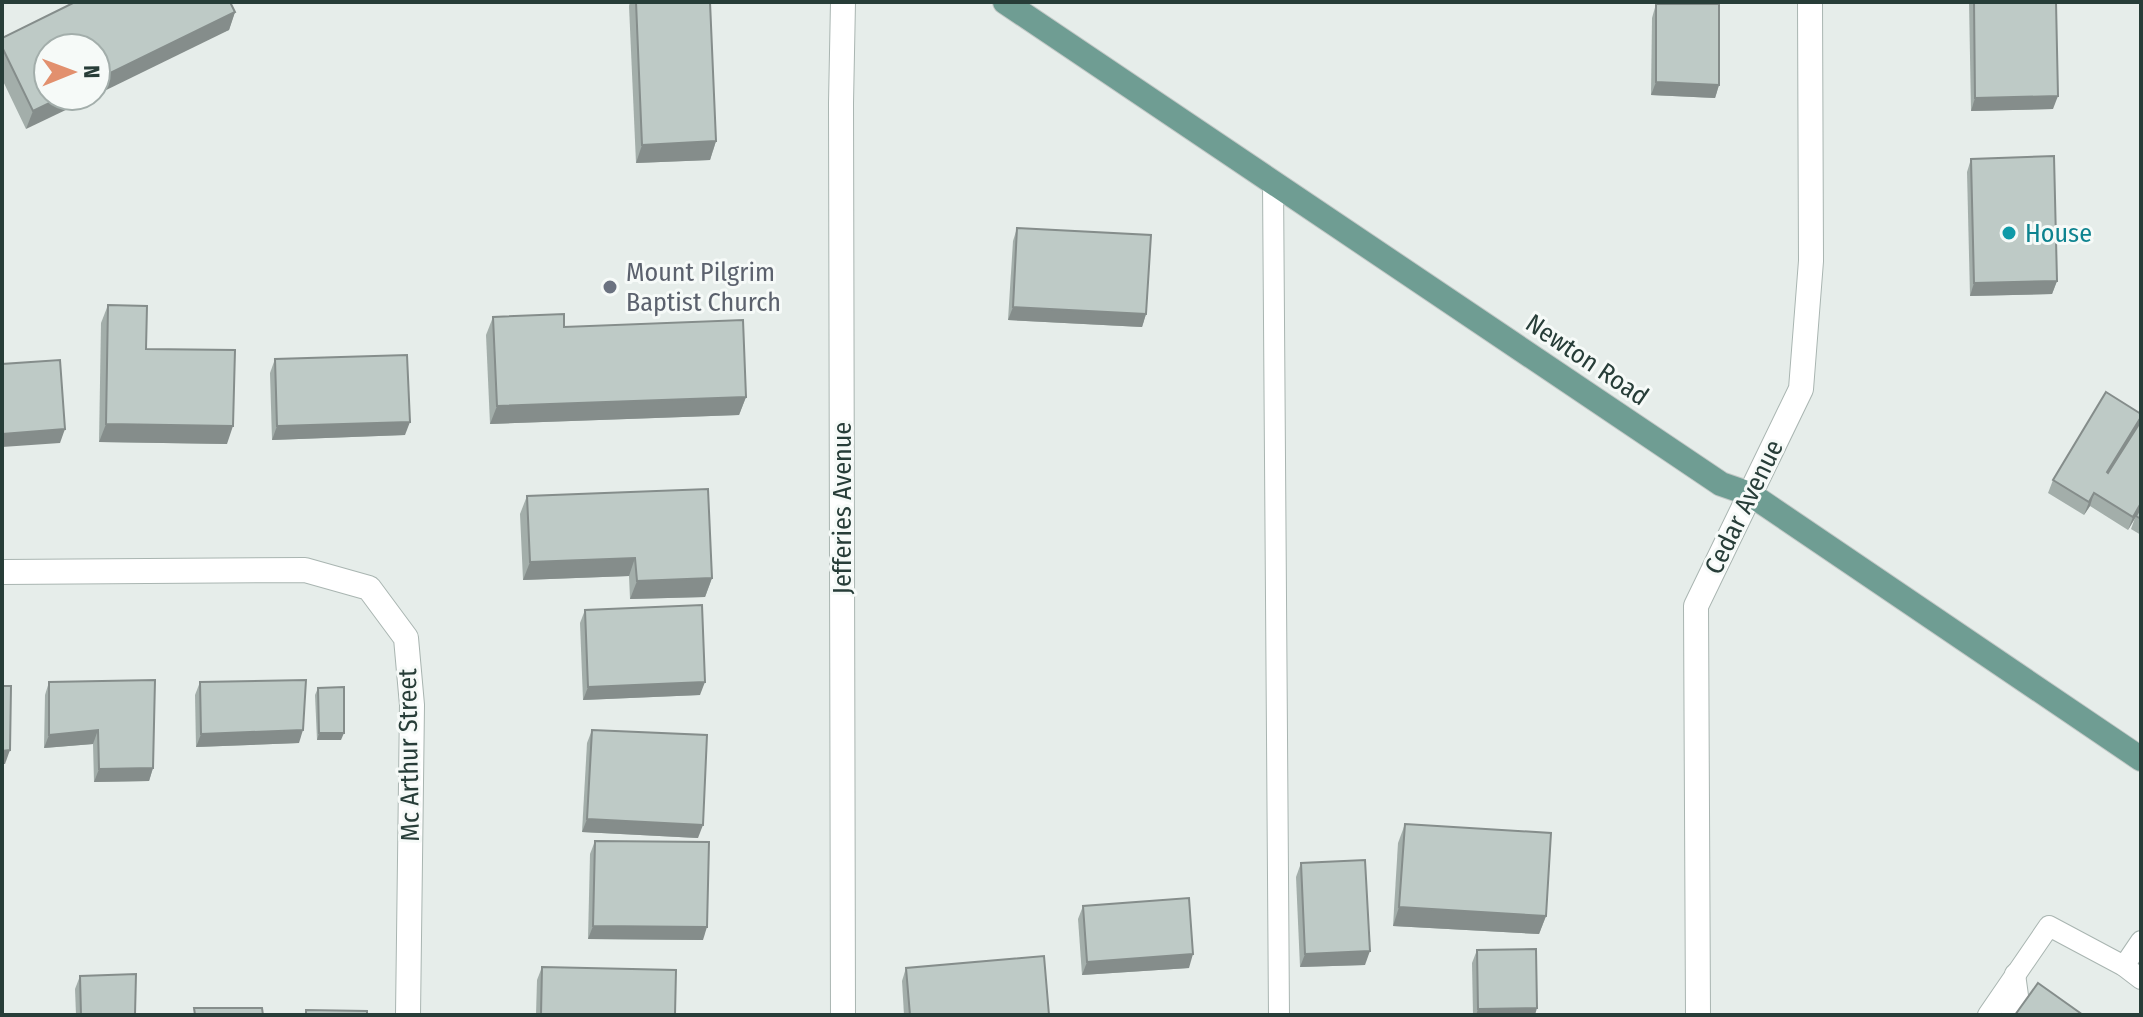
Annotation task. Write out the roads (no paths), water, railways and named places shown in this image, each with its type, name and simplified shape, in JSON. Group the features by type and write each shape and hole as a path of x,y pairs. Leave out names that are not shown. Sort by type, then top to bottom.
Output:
{"main road":[{"name":"Newton Road","path":"1005,2 1721,484 1750,494 2141,759"}],"street":[{"name":"Jefferies Avenue","path":"843,2 843,1015"},
{"name":"Cedar Avenue","path":"1698,1015 1696,606 1801,389 1811,261 1810,2"},
{"name":"Mc Arthur Street","path":"2,572 305,570 369,588 406,638 412,705 408,1015"}],"lane":[{"path":"1273,182 1279,1015"},
{"path":"1988,1015 2049,926 2124,966 2141,979"},
{"path":"2124,966 2141,941"},
{"path":"2011,1015 2019,1003 2015,974"}],"place":[{"name":"House","path":"2009,233"},
{"name":"Mount Pilgrim Baptist Church","path":"610,287"}]}
